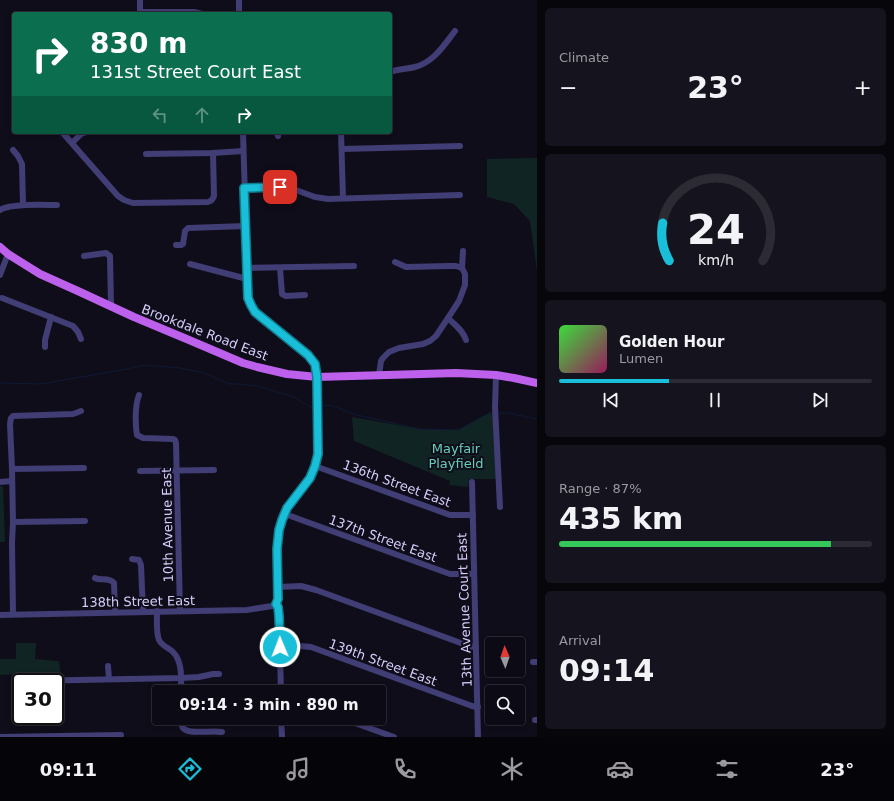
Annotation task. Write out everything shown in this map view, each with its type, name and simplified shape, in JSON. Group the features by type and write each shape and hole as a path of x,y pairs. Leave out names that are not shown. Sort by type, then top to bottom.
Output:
{"main road":[{"name":"Brookdale Road East","path":"0,247 8,254 40,274 155,326 243,363 287,374 317,377 456,373 496,375 537,383"}],"street":[{"path":"140,0 140,12"},
{"path":"239,0 239,12"},
{"path":"392,72 415,67 428,61 438,52 455,31"},
{"path":"64,134 118,196 133,203 211,201 214,198 213,153"},
{"path":"72,143 82,134"},
{"path":"243,134 248,298 255,312 308,355 315,364 317,377 318,450 315,466 306,483 287,508 279,530 278,599 276,604 278,607 281,685"},
{"path":"341,134 343,198"},
{"path":"342,149 460,146"},
{"path":"13,150 22,164 23,206"},
{"path":"146,154 243,151"},
{"path":"244,188 284,187 317,198 460,195"},
{"path":"0,210 6,207 57,205"},
{"path":"176,245 183,244 185,231 188,228 246,226"},
{"path":"379,375 381,361 389,352 399,348 423,344 436,336 459,301 462,293 465,281 465,274 462,268 463,251"},
{"path":"84,256 106,253 110,256 111,306"},
{"path":"0,275 8,254"},
{"path":"395,262 406,267 456,266 462,268"},
{"path":"190,264 247,279"},
{"path":"247,268 354,266"},
{"path":"280,268 282,294 286,296 305,295"},
{"path":"1,298 73,326 81,339"},
{"path":"45,347 51,317"},
{"path":"448,318 461,330 466,340"},
{"path":"496,375 495,407 500,507"},
{"name":"10th Avenue East","path":"139,394 136,402 137,435 140,437 175,440 180,611"},
{"path":"13,614 11,418 13,416 73,414 81,411"},
{"name":"136th Street East","path":"315,466 450,515 473,515"},
{"path":"12,470 84,468"},
{"path":"140,471 214,470"},
{"path":"0,482 12,481"},
{"name":"13th Avenue Court East","path":"472,482 478,737"},
{"name":"137th Street East","path":"285,514 450,574 474,574"},
{"path":"13,522 85,521"},
{"path":"132,559 139,560 141,565 143,612"},
{"path":"95,578 113,582 115,612"},
{"path":"278,587 301,586 316,590 469,646 476,647"},
{"name":"138th Street East","path":"0,614 247,610 276,604"},
{"path":"157,612 158,638 161,643 177,657 180,666 180,685"},
{"name":"139th Street East","path":"280,647 311,647 478,707"},
{"path":"108,666 109,679"},
{"path":"64,680 180,678 219,674"},
{"path":"182,725 186,730 193,732 222,732"},
{"path":"281,725 282,737"},
{"path":"361,725 394,737"},
{"path":"0,737 121,735"}],"green space":[{"path":"537,158 537,271 530,221 514,204 487,197 487,159"},
{"name":"Mayfair Playfield","path":"489,413 494,413 496,479 469,479 468,487 449,485 450,481 354,441 352,417 420,429 458,430"},
{"path":"0,486 3,486 5,542 0,542"},
{"path":"16,643 36,643 35,659 59,661 60,673 12,673 12,674 0,675 0,659 16,659"}],"waterway":[{"path":"0,383 41,384 144,365 180,368 204,373 229,384 258,386 294,397 310,407 315,406"},
{"path":"320,406 330,405 357,415 420,429 458,430 489,413 493,413"},
{"path":"498,413 508,413 537,419"}],"route":[{"path":"280,187 244,188 248,298 255,312 311,357 315,364 317,377 318,450 313,471 287,508 279,530 277,549 278,602 276,604 278,606 279,616 280,647"}]}
